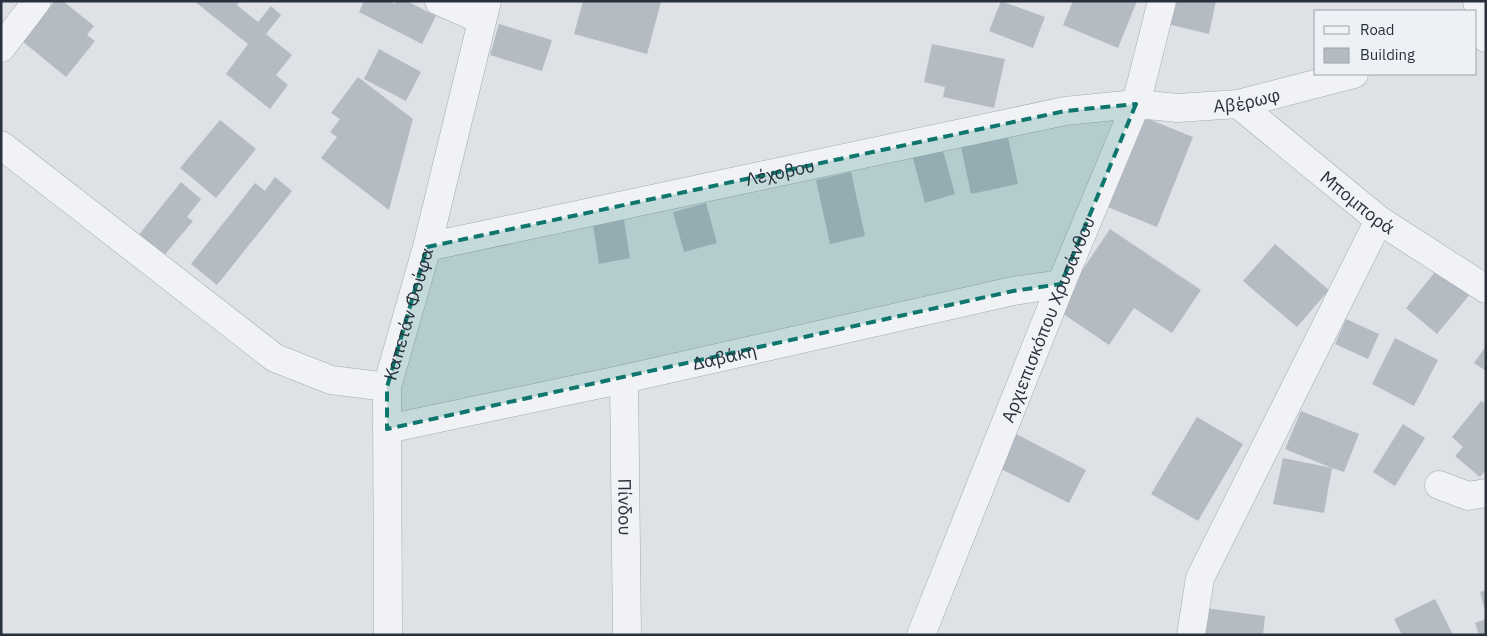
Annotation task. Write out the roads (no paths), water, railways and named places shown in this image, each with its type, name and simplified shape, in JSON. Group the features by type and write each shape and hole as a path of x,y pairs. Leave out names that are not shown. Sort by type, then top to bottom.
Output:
{"street":[{"path":"1,48 37,1"},
{"path":"439,1 484,10"},
{"name":"Αρχιεπισκόπου Χρυσάνθου","path":"921,635 1061,284 1136,104 1162,1"},
{"path":"1477,1 1486,39"},
{"name":"Καπετάν Φούφα","path":"388,635 388,387 427,247 484,10"},
{"name":"Αβέρωφ","path":"1136,104 1178,108 1238,104 1350,75"},
{"name":"Λέχοβου","path":"427,247 1065,111 1136,104"},
{"name":"Μπομπορά","path":"1238,104 1379,220 1486,289"},
{"path":"1,145 275,358 331,380 388,387"},
{"path":"1190,635 1200,578 1379,220"},
{"name":"Δαβάκη","path":"387,429 624,379 1013,291 1061,284"},
{"name":"Πίνδου","path":"624,379 627,635"},
{"path":"1439,485 1468,496 1486,494"}]}
